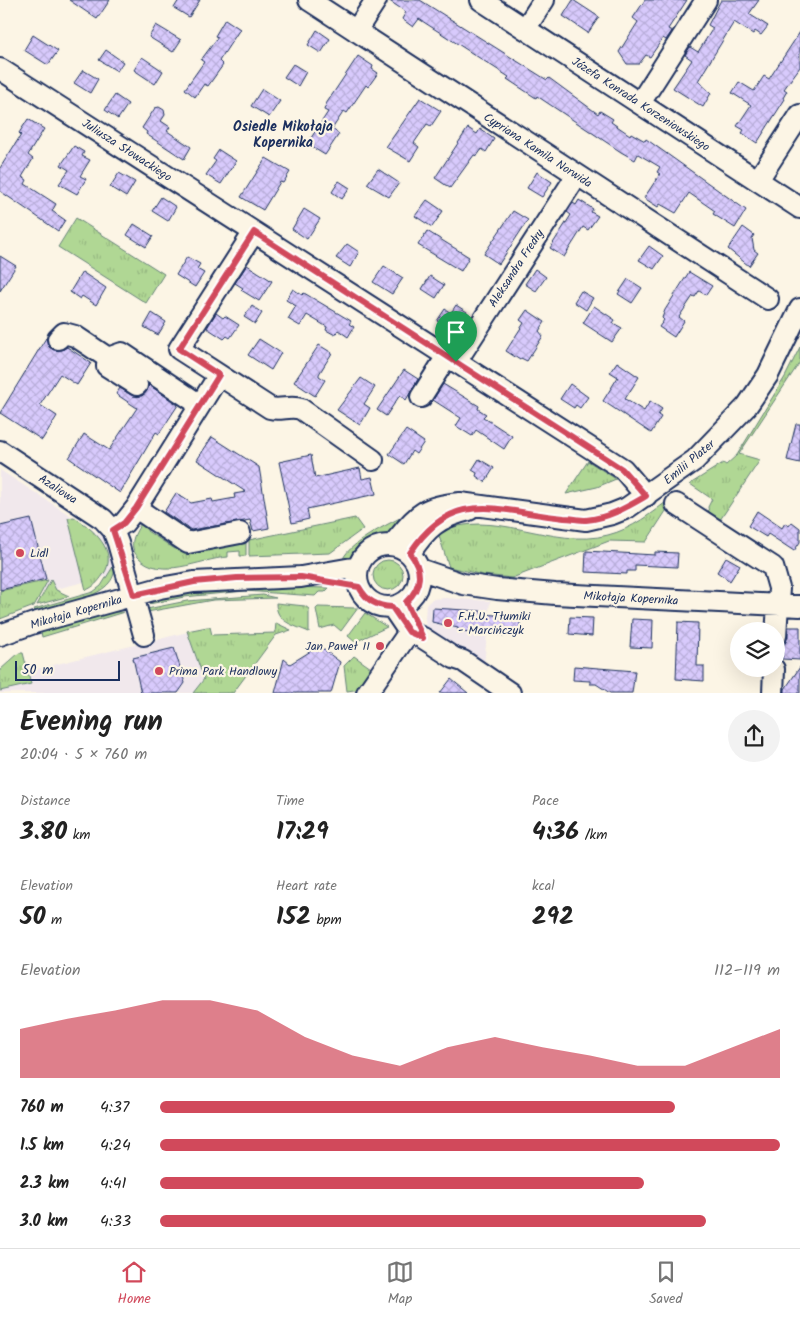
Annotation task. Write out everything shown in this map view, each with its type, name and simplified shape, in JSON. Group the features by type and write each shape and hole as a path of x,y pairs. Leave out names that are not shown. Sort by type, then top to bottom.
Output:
{"street":[{"name":"Cypriana Kamila Norwida","path":"308,0 768,299"},
{"path":"356,31 376,0"},
{"name":"Józefa Konrada Korzeniowskiego","path":"481,0 800,208"},
{"path":"526,29 544,0"},
{"path":"640,103 706,0"},
{"name":"Juliusza Słowackiego","path":"0,69 622,469 646,496"},
{"path":"758,180 800,115"},
{"name":"Aleksandra Fredry","path":"421,396 451,359 577,175"},
{"path":"254,232 179,349 270,408 276,410 293,406 301,409 373,460"},
{"name":"Emilii Plater","path":"406,577 429,527 450,514 485,506 586,520 612,514 646,496 695,460 747,406 768,376 800,309"},
{"path":"58,339 61,334 69,333 108,358"},
{"path":"108,358 122,353 200,405"},
{"path":"108,358 107,366 137,385"},
{"path":"144,634 134,595 113,530 124,523 136,508 219,375"},
{"name":"Azaliowa","path":"0,451 94,513 113,530"},
{"path":"676,504 770,564 778,580 777,622"},
{"path":"136,508 188,544 240,533"},
{"path":"406,577 372,603 364,596 359,587 358,567 361,559 375,547 406,577 416,635 462,661 498,690"},
{"name":"Mikołaja Kopernika","path":"0,635 134,595 194,582 301,577 358,567"},
{"name":"Mikołaja Kopernika","path":"301,577 359,587"},
{"name":"Mikołaja Kopernika","path":"406,577 554,594 800,606"},
{"path":"367,693 416,635"},
{"path":"773,693 774,677"}],"shaded area":[{"name":"Lidl","path":"0,470 122,549 120,573 0,603"},
{"path":"432,599 490,601 484,666 426,627 426,605"},
{"name":"Prima Park Handlowy","path":"188,632 204,679 193,693 0,693 0,678"}],"green space":[{"path":"76,218 164,274 146,303 58,247"},
{"path":"800,347 800,362 739,454 760,460 720,520 709,513 708,507 712,499 690,484 723,463 726,465 737,455 785,377"},
{"path":"588,461 616,479 597,487 566,494"},
{"path":"671,498 666,511 646,542 609,541 512,578 483,575 449,567 438,533 459,526 479,524 565,537 587,538 608,535 633,525"},
{"path":"408,514 387,537 370,543 353,559 342,563 344,556 359,542 380,528"},
{"path":"74,517 96,534 106,549 108,558 103,575 96,584 86,590 68,518"},
{"path":"355,518 363,529 330,553 249,556 249,540"},
{"path":"142,522 148,527 147,531 175,549 178,547 192,548 194,552 246,541 246,556 240,556 240,551 228,552 228,557 169,568 147,564 138,557 133,548 133,539"},
{"path":"388,560 399,564 403,575 399,586 388,590 377,586 373,575 377,564"},
{"path":"114,565 113,576 107,585 97,592 71,603 35,612 34,609 93,592 101,586"},
{"path":"48,580 34,606 0,619 0,591"},
{"path":"51,580 56,590 69,596 37,605"},
{"path":"283,587 329,588 315,596 245,591 184,597 149,604 159,599 193,592"},
{"path":"263,595 276,598 213,600 147,612 147,609 187,601"},
{"path":"276,603 305,606 309,609 309,632 282,619"},
{"path":"318,607 358,608 341,631 334,625 320,629 316,609"},
{"path":"114,612 124,612 42,637 41,632"},
{"path":"365,613 387,627 355,642 348,636"},
{"path":"276,623 291,630 276,635 233,693 193,693 204,679 187,631 210,627 212,635 275,633"},
{"path":"19,653 23,653 31,684 0,691 0,670"},
{"path":"354,656 371,668 372,674 361,689 347,691 344,666"}],"building":[{"path":"69,0 110,0 97,19"},
{"path":"179,0 200,0 189,17 174,8"},
{"path":"388,0 420,0 547,80 549,78 598,114 600,111 613,119 611,122 630,135 631,133 645,141 646,139 746,210 735,228 713,214 715,211 689,193 676,213 660,204 658,207 644,198 660,174 657,172 660,167 638,154 635,160 621,152 537,96 536,98 507,79 509,77 419,19 413,27 402,19 406,12"},
{"path":"573,0 599,17 588,33 563,16"},
{"path":"645,0 687,0 668,29 672,31 666,40 663,38 650,57 646,55 639,64 627,64 619,52 638,22 633,18"},
{"path":"721,0 759,0 749,14 768,26 761,35 755,31 753,34 734,22 698,81 711,93 703,107 673,88 692,60 685,55 690,47 698,52 713,28 708,25"},
{"path":"225,19 240,29 219,61 223,65 208,86 204,84 195,97 185,89 204,62 201,60 218,37 215,36"},
{"path":"156,25 181,40 173,52 149,37"},
{"path":"317,30 330,39 321,53 308,45"},
{"path":"800,32 800,67 784,89 787,91 783,98 785,99 757,143 742,133 744,130 737,126 751,105 732,93 739,82 754,91 764,76 769,79"},
{"path":"33,35 58,51 48,65 24,50"},
{"path":"106,50 123,62 117,71 99,60"},
{"path":"358,56 373,66 372,69 378,73 368,87 366,85 347,113 344,111 332,129 339,134 325,155 307,144 328,112 324,110 326,104"},
{"path":"142,57 163,71 155,84 134,70"},
{"path":"293,64 306,72 298,86 284,77"},
{"path":"83,70 98,79 90,93 74,83"},
{"path":"262,89 280,101 269,117 251,106"},
{"path":"115,95 128,104 118,119 105,110"},
{"path":"420,98 441,111 431,126 427,124 414,143 419,147 410,161 386,147"},
{"path":"159,107 164,110 165,115 161,121 170,127 167,131 191,147 184,159 146,134 147,132 142,128 155,108"},
{"path":"28,119 44,129 28,155 33,159 22,177 27,180 25,184 56,204 52,211 65,220 58,231 0,191 0,168 21,135 19,133"},
{"path":"468,128 477,134 480,129 494,139 486,152 482,149 477,156 474,155 450,188 435,178"},
{"path":"74,146 84,152 82,156 90,160 80,176 86,179 77,194 59,184 69,170 61,165"},
{"path":"219,150 236,161 221,184 206,175 216,161 213,159"},
{"path":"266,158 290,172 283,183 280,182 263,210 241,197"},
{"path":"378,169 399,183 389,197 367,184"},
{"path":"537,172 552,182 542,197 527,188"},
{"path":"119,173 135,182 126,197 110,187"},
{"path":"339,181 350,188 342,199 332,192"},
{"path":"161,197 176,207 168,221 152,211"},
{"path":"427,200 443,211 432,227 415,216"},
{"path":"579,200 593,209 591,212 598,216 588,230 583,227 564,257 550,248 571,215 567,212 573,203 576,205"},
{"path":"304,209 320,219 307,239 292,229"},
{"path":"513,211 528,220 499,264 484,254"},
{"path":"134,224 153,236 146,247 127,235"},
{"path":"743,227 754,235 752,238 754,250 758,253 749,266 728,249"},
{"path":"427,231 469,257 461,271 418,245"},
{"path":"347,244 359,252 350,267 336,258"},
{"path":"649,246 663,256 654,269 639,260"},
{"path":"0,256 16,266 0,291"},
{"path":"187,257 200,264 197,269 204,273 195,287 176,275"},
{"path":"247,265 272,281 259,301 241,290 243,288 235,283"},
{"path":"384,266 403,278 392,294 373,282"},
{"path":"535,269 546,277 536,291 525,284"},
{"path":"82,272 106,288 96,305 82,296 80,299 70,292"},
{"path":"689,272 712,286 706,295 699,291 695,297 693,296 679,317 684,321 674,337 659,327 664,320 662,318 665,310"},
{"path":"430,276 444,285 436,298 422,289"},
{"path":"628,279 642,288 632,303 618,294"},
{"path":"293,289 302,295 304,293 351,321 349,324 354,327 348,337 338,330 335,335 326,330 327,327 307,315 300,326 288,319 296,306 286,300"},
{"path":"581,291 593,298 586,310 574,302"},
{"path":"456,305 467,312 454,332 437,321 445,309 451,313"},
{"path":"252,306 262,313 255,324 244,317"},
{"path":"594,306 615,320 613,323 622,328 612,342 583,323"},
{"path":"527,310 545,322 539,331 543,336 527,361 521,358 520,360 506,351 524,323 520,320"},
{"path":"152,313 166,322 158,335 144,327"},
{"path":"216,313 223,318 225,316 239,325 230,338 227,336 224,339 207,328"},
{"path":"46,338 49,347 54,350 62,350 67,347 91,363 77,385 60,374 40,405 57,416 42,440 0,413"},
{"path":"259,339 281,353 271,370 248,355"},
{"path":"319,345 332,353 319,374 325,380 315,396 294,382"},
{"path":"617,362 639,377 625,399 644,411 650,401 662,409 658,415 661,417 651,433 603,401 618,377 610,372"},
{"path":"404,370 418,379 406,400 400,395 386,416 377,410"},
{"path":"361,378 375,387 364,404 370,408 360,425 337,410"},
{"path":"443,384 479,406 478,409 486,414 483,417 512,436 504,449 476,430 472,436 456,426 461,418 433,400"},
{"path":"570,384 588,397 580,408 576,405 574,408 560,399"},
{"path":"149,385 178,405 159,434 156,432 120,493 69,458 84,434 109,450 137,408 116,394 120,388 131,395 142,396 147,391"},
{"path":"796,424 800,424 800,463 787,460"},
{"path":"406,430 424,442 416,454 412,451 404,464 389,454"},
{"path":"212,437 259,467 269,528 253,531 250,520 191,530 164,512 176,493 191,503 212,499 213,502 235,498 234,494 246,492 197,460"},
{"path":"311,455 315,478 360,468 362,479 372,477 376,494 307,509 309,519 292,523 279,462"},
{"path":"479,459 494,468 485,482 476,476 477,473 472,470"},
{"path":"757,511 782,528 785,523 789,526 792,522 800,528 800,542 794,551 768,534 766,537 748,526"},
{"name":"Lidl","path":"31,519 46,579 0,590 0,526"},
{"path":"586,551 655,555 655,552 678,553 677,567 635,565 635,571 627,571 627,574 585,572"},
{"path":"726,557 740,565 730,581 717,572"},
{"path":"433,608 481,611 481,614 509,616 509,614 521,614 519,634 507,634 507,636 495,635 495,633 458,631 458,628 432,622"},
{"path":"570,617 593,618 592,636 569,634"},
{"path":"632,619 653,620 652,648 630,647"},
{"path":"678,622 698,623 697,666 704,666 704,681 676,679"},
{"path":"788,627 800,627 800,660 785,659 785,642 788,637"},
{"path":"319,646 340,662 331,693 275,693 284,659 290,664"},
{"name":"Prima Park Handlowy","path":"174,648 185,683 178,693 141,693 133,658"},
{"path":"574,666 635,671 632,693 610,693 596,684 590,684 590,681 573,680"},
{"path":"800,667 800,693 785,693 785,689"},
{"path":"451,679 468,693 440,693"}],"place":[{"name":"Lidl","path":"20,553"},
{"name":"F.H.U. Tłumiki - Marcińczyk","path":"448,623"},
{"name":"Jan Paweł II","path":"380,646"},
{"name":"Prima Park Handlowy","path":"159,671"}],"district":[{"name":"Osiedle Mikołaja Kopernika","path":"283,134"}],"route":[{"path":"254,232 456,362 622,469 646,496 627,508 612,514 586,520 485,506 450,514 429,527 410,553 416,560 420,578 418,587 406,602 423,638 409,632 403,626 392,607 382,607 372,603 364,596 359,587 301,577 237,578 194,582 134,595 113,530 124,523 136,508 219,375 179,349 254,232"}]}
